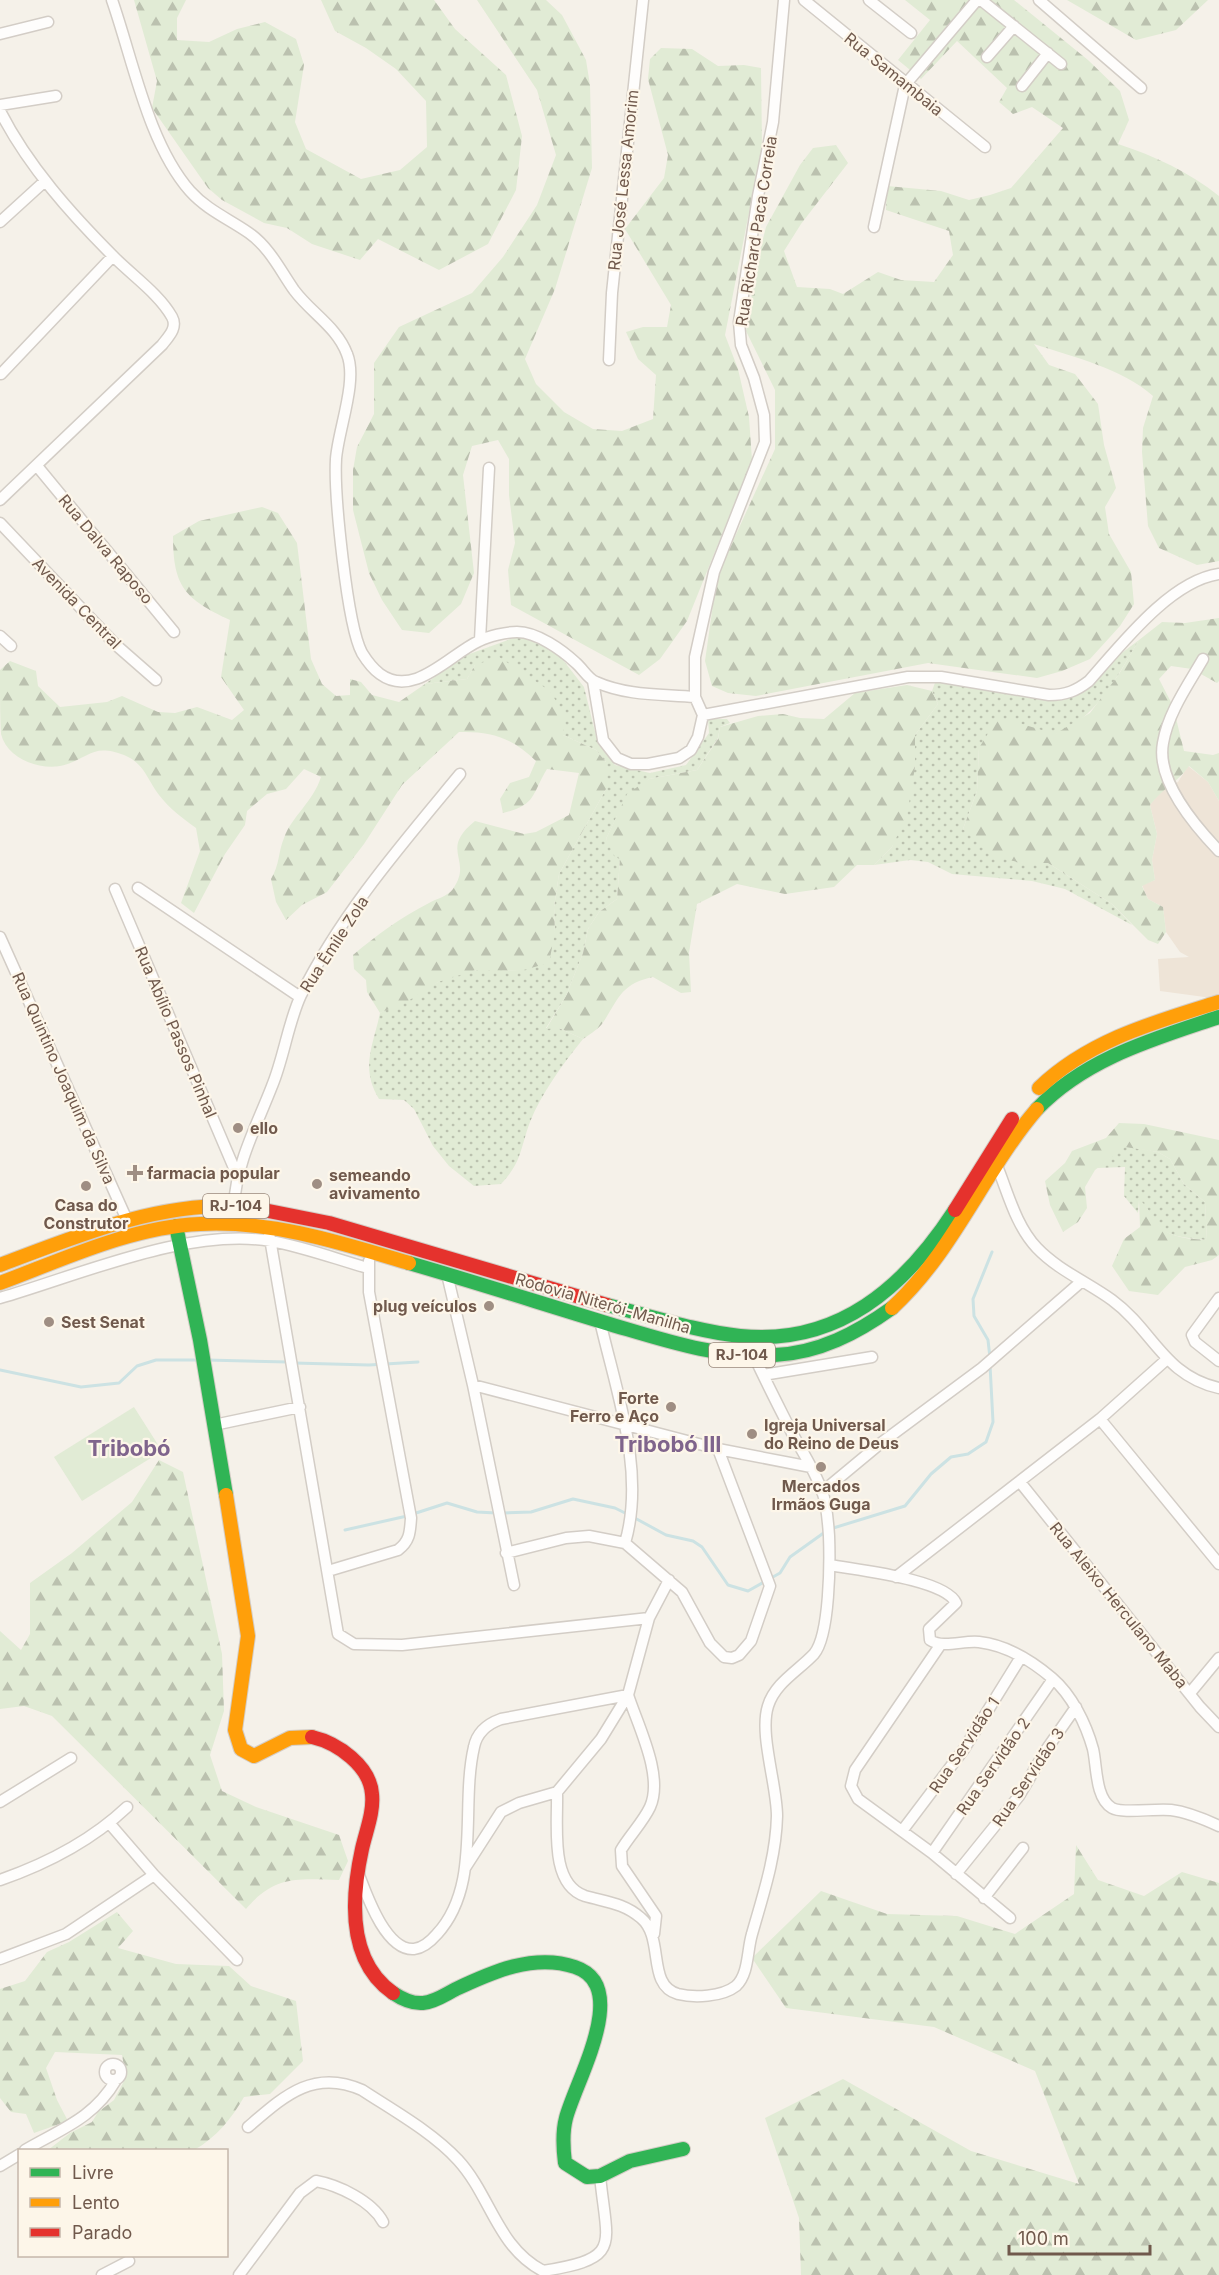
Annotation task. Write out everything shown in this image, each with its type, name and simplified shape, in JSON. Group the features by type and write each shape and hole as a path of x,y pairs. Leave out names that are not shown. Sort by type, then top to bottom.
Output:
{"main road":[{"name":"Rodovia Niterói-Manilha","path":"0,1265 127,1220 158,1212 234,1206 304,1216 616,1307 724,1334 756,1337 794,1334 827,1326 859,1310 908,1272 932,1242 1014,1117 1043,1084 1068,1064 1128,1034 1219,1002"},
{"name":"Rodovia Niterói-Manilha","path":"0,1283 105,1245 176,1226 225,1223 268,1227 370,1252 600,1322 720,1353 754,1356 785,1355 810,1350 851,1335 881,1319 910,1293 932,1269 997,1165 1042,1103 1080,1073 1115,1054 1219,1017"},
{"path":"176,1226 200,1340 248,1636 235,1730 241,1749 254,1756 290,1738 311,1736 327,1741 349,1756 368,1777 373,1792 374,1809 362,1854 356,1903 360,1948 368,1970 404,2000 422,2003 439,1998 514,1965 536,1962 560,1962 578,1967 590,1975 599,1987 601,2002 598,2022 563,2129 561,2150 565,2163 577,2173 587,2177 600,2176 630,2161 683,2149"},
{"path":"42,1286 64,1260"}],"street":[{"path":"112,0 154,127 175,170 191,192 218,216 248,233 266,248 295,290 328,323 348,355 351,372 336,459 337,503 353,624 361,652 373,668 383,676 400,682 415,680 480,640 517,632 528,633 549,643 577,663 593,681 606,747 617,758 631,764 648,764 679,758 691,750 698,737 703,716 908,677 941,677 1049,695 1078,690 1161,605 1178,592 1208,575 1219,574"},
{"name":"Rua José Lessa Amorim","path":"609,360 612,293 643,0"},
{"name":"Rua Richard Paca Correia","path":"703,716 695,697 695,657 714,572 765,442 764,415 754,378 741,345 739,322 772,122 784,0"},
{"name":"Rua Samambaia","path":"804,0 905,85 985,147"},
{"path":"869,0 911,33"},
{"path":"874,227 905,85 979,0 1061,64"},
{"path":"1039,0 1141,88"},
{"path":"0,34 48,22"},
{"path":"987,57 1014,26"},
{"path":"1022,86 1048,53"},
{"path":"0,105 56,96"},
{"path":"0,111 15,141 45,181 174,319 172,332 0,500"},
{"path":"0,222 45,181"},
{"path":"1,374 113,256"},
{"name":"Rua Dalva Raposo","path":"37,466 174,632"},
{"path":"480,640 489,468"},
{"name":"Avenida Central","path":"0,523 116,645 156,680"},
{"path":"0,636 11,646"},
{"path":"1203,659 1172,716 1163,742 1162,756 1166,772 1191,820 1219,851"},
{"path":"593,681 637,694 695,697"},
{"name":"Rua Êmile Zola","path":"234,1206 237,1175 280,1066 300,998 322,958 349,917 405,840 460,774"},
{"path":"138,888 300,998"},
{"name":"Rua Abílio Passos Pinhal","path":"115,889 237,1175"},
{"name":"Rua Quintino Joaquim da Silva","path":"0,937 127,1220"},
{"path":"997,1165 1013,1209 1036,1247 1082,1281 1113,1300 1130,1315 1166,1360 1188,1377 1202,1384 1219,1388"},
{"path":"268,1227 338,1634 354,1644 402,1645 649,1618"},
{"path":"0,1298 102,1266 181,1245 235,1239 270,1241 368,1268"},
{"path":"328,1570 398,1550 405,1544 410,1534 410,1514 369,1292 370,1252"},
{"path":"447,1274 473,1385 494,1498 514,1585"},
{"path":"822,1492 982,1368 1082,1281"},
{"path":"1219,1298 1191,1335 1195,1342 1219,1362"},
{"path":"600,1322 623,1423 633,1507 625,1543"},
{"path":"628,1695 655,1776 650,1808 621,1850 622,1866 656,1916 654,1934 658,1973 665,1986 674,1993 692,1997 721,1993 735,1987 745,1971 751,1935 764,1898 773,1857 777,1817 765,1724 768,1707 783,1682 815,1653 821,1640 830,1565 829,1538 822,1492 754,1356"},
{"path":"763,1375 872,1357"},
{"path":"896,1577 1100,1419 1166,1360"},
{"path":"473,1385 718,1449 811,1467"},
{"path":"214,1425 300,1407"},
{"path":"1100,1419 1219,1564"},
{"path":"506,1553 578,1537 605,1538 625,1543 669,1580 689,1602 717,1652 732,1658 739,1655 751,1641 769,1582 718,1449"},
{"name":"Rua Aleixo Herculano Maba","path":"1020,1482 1190,1694 1219,1726"},
{"path":"830,1565 896,1577 940,1589 954,1599 954,1607 929,1629 930,1640 940,1644 965,1640 1000,1646 1053,1679 1076,1707 1093,1750 1102,1794 1111,1808 1119,1811 1174,1810 1219,1826"},
{"path":"465,1869 501,1812 519,1803 556,1792 601,1738 628,1695 649,1618 669,1580"},
{"path":"940,1644 852,1779 851,1786 858,1799 932,1853 1010,1918"},
{"name":"Rua Servidão 1","path":"902,1831 964,1749 1021,1657"},
{"path":"1190,1694 1219,1658"},
{"name":"Rua Servidão 2","path":"932,1853 1053,1679"},
{"path":"359,1875 381,1923 394,1941 414,1949 428,1944 442,1929 453,1910 465,1869 472,1763 474,1745 480,1733 489,1724 501,1719 628,1695"},
{"name":"Rua Servidão 3","path":"956,1874 1019,1796 1046,1750 1076,1707"},
{"path":"0,1802 71,1758"},
{"path":"556,1792 560,1872 566,1885 586,1896 621,1904 648,1923 654,1934"},
{"path":"0,1880 55,1858 110,1824 127,1807"},
{"path":"110,1824 153,1875 237,1960"},
{"path":"984,1898 1023,1848"},
{"path":"0,1958 66,1934 153,1875"},
{"path":"29,2149 72,2126 90,2112 105,2099 116,2080"},
{"path":"248,2127 286,2095 308,2085 346,2083 362,2090 442,2145 458,2160 473,2179 503,2235 518,2254 548,2273 595,2259 603,2251 606,2232 600,2176"},
{"path":"0,2166 18,2155"},
{"path":"239,2275 300,2193 316,2181 346,2192 369,2206 377,2211 383,2222"},
{"path":"102,2275 129,2261"}],"shaded area":[{"path":"1188,766 1208,782 1219,801 1219,995 1212,998 1160,991 1158,959 1189,957 1180,952 1166,932 1163,907 1148,899 1142,885 1155,880 1152,860 1157,834 1150,805 1160,792 1178,782"}],"green space":[{"path":"134,0 186,0 177,18 177,40 209,42 237,29 265,22 296,39 304,65 295,122 306,149 361,179 400,170 427,147 426,101 396,69 366,48 335,31 321,0 434,0 455,29 506,75 522,136 516,190 488,244 439,270 378,239 360,260 312,244 287,228 264,223 222,200 208,188 152,108 157,81"},
{"path":"477,0 546,0 562,15 586,60 590,85 592,168 555,289 525,359 536,384 564,412 593,429 622,431 653,419 656,375 638,359 626,332 643,327 667,327 671,305 625,229 664,178 668,155 648,79 650,59 661,48 692,49 718,66 744,65 761,68 762,146 725,335 738,369 749,417 752,460 687,621 660,659 639,675 511,605 508,570 515,543 509,495 509,459 498,440 472,446 463,475 474,573 461,604 429,633 402,630 382,600 369,573 353,510 353,470 357,447 374,414 374,363 399,327 472,293 503,257 537,205 556,155 537,90"},
{"path":"905,0 1014,0 1088,60 1120,91 1129,120 1118,144 1171,166 1196,179 1219,196 1219,561 1197,565 1159,548 1148,526 1142,452 1143,428 1153,396 1141,386 1112,371 1034,344 1049,365 1075,374 1098,404 1104,445 1116,488 1105,507 1109,534 1131,572 1134,604 1120,626 1090,659 1062,671 1037,678 928,663 756,696 728,693 712,686 705,661 717,576 775,449 775,390 746,331 757,263 766,227 800,165 813,148 836,145 848,163 801,224 784,251 797,287 830,289 843,294 878,272 901,280 934,282 953,255 949,231 886,210 887,186 941,191 969,200 990,195 1011,188 1063,128 1032,107 1013,114 999,102 1007,88 957,41 921,79 898,60 930,20"},
{"path":"1067,0 1208,0 1176,30 1136,40"},
{"path":"262,507 278,513 297,543 311,659 322,684 336,696 350,695 350,679 361,682 372,695 399,702 425,684 467,679 475,665 499,657 550,691 565,716 563,735 596,750 606,762 606,789 559,874 554,907 555,932 549,963 520,971 476,970 438,982 408,1001 380,1013 367,992 366,980 354,969 353,955 362,947 380,933 453,889 460,870 457,848 459,840 464,831 475,821 524,834 536,832 569,815 579,773 547,769 535,793 527,803 503,813 500,799 510,783 529,777 536,761 510,741 482,733 459,732 402,785 364,844 327,892 302,905 286,920 276,902 271,879 288,830 313,794 321,777 304,769 286,789 267,794 247,811 245,825 225,854 194,913 181,903 200,851 196,828 163,800 136,762 124,755 104,750 90,753 60,766 42,766 17,756 4,742 1,734 0,670 10,661 36,671 38,686 60,707 107,702 122,696 158,712 175,713 197,707 232,720 244,710 221,677 230,620 202,605 185,589 176,568 173,536 199,521"},
{"path":"1219,618 1219,681 1217,683 1192,669 1171,666 1159,679 1173,706 1184,751 1213,755 1219,753 1219,801 1208,782 1189,766 1150,805 1157,834 1152,860 1155,880 1142,886 1148,899 1163,907 1166,932 1158,944 1148,940 1112,904 1048,863 1023,863 995,857 963,829 977,791 979,748 998,717 1055,734 1090,713 1119,674 1139,640 1162,622 1185,623"},
{"path":"524,634 560,656 584,687 597,740 615,765 650,773 686,765 709,733 708,719 727,719 730,723 720,727 718,738 697,770 649,779 617,816 606,839 620,859 617,899 599,912 588,929 583,953 566,996 546,1028 559,1028 583,1039 547,1089 530,1122 517,1162 508,1176 501,1184 474,1186 449,1166 433,1146 414,1109 404,1100 379,1099 373,1088 369,1067 380,1013 440,981 464,972 488,969 520,971 555,932 554,907 559,874 606,789 606,762 596,750 563,735 475,665 467,679 425,684 464,656"},
{"path":"1139,640 1104,695 1093,708 1068,729 1044,737 979,748 977,791 963,829 1023,863 1048,863 1112,904 1132,925 1065,889 1032,881 952,874 928,862 910,860 874,865 892,847 915,767 915,735 938,704 932,691 936,680 1049,701 1069,698 1093,684 1119,655"},
{"path":"907,685 932,691 938,704 915,735 915,767 907,815 892,847 874,865 857,865 834,887 785,894 737,884 697,904 689,953 691,992 681,993 653,977 627,988 602,1024 583,1039 559,1028 546,1029 566,996 583,953 588,929 599,912 617,899 620,859 615,857 606,839 627,794 649,779 697,770 718,739 720,727 758,716 783,714 800,718 824,719 855,693"},
{"path":"1119,1123 1144,1124 1219,1140 1219,1255 1212,1260 1185,1267 1158,1295 1129,1291 1112,1266 1124,1239 1140,1227 1139,1199 1161,1228 1167,1232 1180,1237 1207,1240 1205,1202 1184,1184 1170,1159 1158,1152 1125,1147 1095,1170 1085,1187 1087,1208 1078,1222 1063,1232 1050,1205 1045,1181 1065,1163 1072,1151 1106,1138"},
{"path":"1125,1146 1158,1152 1170,1159 1184,1184 1205,1202 1207,1240 1180,1236 1161,1229 1139,1200 1138,1213 1124,1196 1125,1167 1097,1168"},
{"path":"134,1407 162,1451 82,1501 54,1457"},
{"path":"159,1460 183,1472 222,1654 224,1711 210,1755 222,1791 256,1807 339,1835 348,1861 339,1880 288,1881 267,1890 246,1909 52,1716 24,1706 0,1709 0,1631 21,1650 30,1634 30,1583 72,1553 132,1502"},
{"path":"1076,1845 1098,1880 1144,1896 1182,1872 1219,1883 1219,2275 801,2275 799,2218 765,2118 843,2079 971,2151 1079,2184 1035,2071 934,2027 786,2008 752,1958 821,1891 887,1914 957,1916 1015,1934 1074,1894"},
{"path":"117,1912 133,1931 118,1948 176,1964 229,1966 251,1986 296,2001 303,2061 270,2094 244,2097 223,2127 196,2149 49,2149 70,2133 92,2122 98,2112 114,2100 126,2077 122,2055 55,2052 46,2068 57,2100 68,2121 34,2133 26,2114 11,2112 0,2098 0,1989 25,1981 47,1952 69,1942"}],"waterway":[{"path":"990,1358 988,1340 974,1316 973,1299 992,1252"},
{"path":"0,1370 81,1387 119,1383 137,1366 156,1360 198,1360"},
{"path":"207,1360 288,1362"},
{"path":"294,1363 369,1365 418,1362"},
{"path":"830,1529 905,1506 931,1474 951,1457 968,1454 986,1442 993,1422 990,1365"},
{"path":"503,1513 531,1512 573,1499 615,1508 627,1514"},
{"path":"413,1514 447,1503 477,1512 496,1513"},
{"path":"345,1530 407,1516"},
{"path":"633,1517 666,1535 693,1541 702,1547 728,1585 748,1591 780,1573 790,1557 825,1532"}],"traffic: fast":[{"path":"1037,1109 1056,1091 1099,1063 1146,1042 1219,1017"},
{"path":"607,1305 723,1334 775,1337 808,1331 838,1321 866,1306 891,1286 914,1264 955,1210"},
{"path":"176,1226 200,1340 226,1495"},
{"path":"409,1263 668,1341 732,1354 775,1355 822,1346 865,1326 892,1308"},
{"path":"393,1993 407,2001 423,2003 484,1976 514,1966 544,1962 575,1967 591,1977 599,1993 600,2013 596,2035 566,2118 563,2140 565,2163 587,2177 600,2176 630,2161 683,2149"}],"traffic: slow":[{"path":"1039,1088 1079,1057 1124,1034 1219,1002"},
{"path":"892,1308 933,1262 1000,1159 1037,1109"},
{"path":"0,1265 89,1232 149,1215 211,1206 243,1206"},
{"path":"0,1283 123,1238 174,1226 200,1224 280,1229 409,1263"},
{"path":"226,1495 248,1636 235,1730 241,1749 254,1756 290,1738 312,1737"}],"traffic: jam":[{"path":"955,1210 1012,1119"},
{"path":"243,1206 329,1223 607,1305"},
{"path":"312,1737 332,1744 351,1757 359,1765 370,1784 372,1808 358,1868 356,1928 367,1964 378,1980 393,1993"}],"place":[{"name":"ello","path":"238,1128"},
{"name":"farmacia popular","path":"135,1173"},
{"name":"semeando avivamento","path":"317,1184"},
{"name":"Casa do Construtor","path":"86,1186"},
{"name":"plug veículos","path":"489,1306"},
{"name":"Sest Senat","path":"49,1322"},
{"name":"Forte Ferro e Aço","path":"671,1407"},
{"name":"Igreja Universal do Reino de Deus","path":"752,1434"},
{"name":"Mercados Irmãos Guga","path":"821,1467"}],"district":[{"name":"Tribobó III","path":"668,1444"},
{"name":"Tribobó","path":"129,1448"}]}
